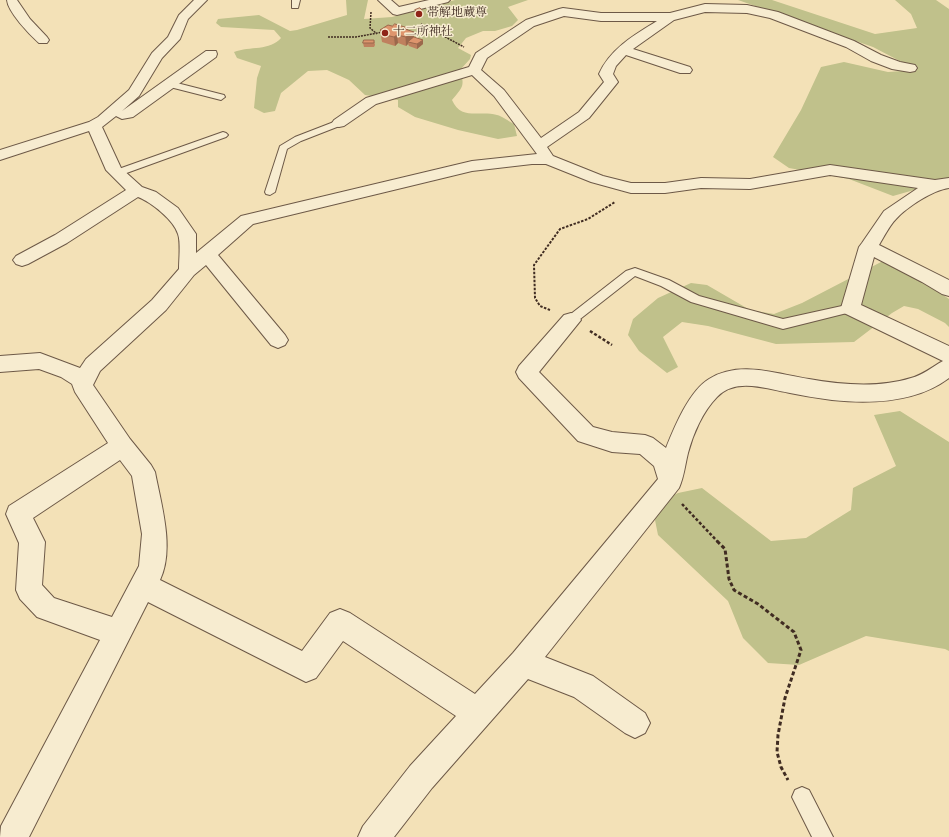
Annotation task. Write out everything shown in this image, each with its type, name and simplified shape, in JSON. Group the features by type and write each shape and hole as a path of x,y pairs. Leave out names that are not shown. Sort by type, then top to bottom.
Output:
{"street":[{"path":"2,153 94,124 108,116 134,93 157,56 174,39 183,18 201,0"},
{"path":"384,0 397,12 444,0"},
{"path":"9,1 32,31 43,40"},
{"path":"339,122 371,101 474,70 478,65 481,56 530,23 563,12 601,17 670,17 705,8 748,9 774,15 850,44 876,58 897,66 910,68"},
{"path":"12,837 152,568 154,534 143,472 122,446 82,386 83,380 93,365 159,305 188,270 208,255 247,220 472,166 532,159 543,153 584,115 611,82 606,74 607,68 623,50 670,17"},
{"path":"623,50 685,70"},
{"path":"108,116 128,114 211,54"},
{"path":"474,70 499,93 543,153 597,179 630,188 666,188 701,183 750,184 830,170 872,177 942,184"},
{"path":"94,124 114,170 136,190 150,196 172,212 187,234 188,270"},
{"path":"942,184 911,199 890,216 868,247 852,308 949,355"},
{"path":"22,260 61,239 136,190"},
{"path":"868,247 929,277 949,289"},
{"path":"208,255 278,340"},
{"path":"570,320 526,372 586,434 612,442 645,445 664,460 668,484"},
{"path":"0,364 40,361 68,371 83,380"},
{"path":"374,837 421,776 522,663 668,484 678,447 701,399 714,386 731,379 751,377 825,391 871,393 895,390 923,383 944,372 949,367"},
{"path":"118,633 46,608 29,590 32,542 18,514 122,446"},
{"path":"143,585 306,668 340,624 478,713"},
{"path":"522,663 583,686 635,723"}],"lane":[{"path":"169,84 221,97"},
{"path":"270,192 283,148 298,139 339,122"},
{"path":"117,173 223,135"},
{"path":"570,320 630,274 635,272 665,283 695,299 783,324 852,308"},
{"path":"802,797 823,837"}],"path":[{"path":"397,12 481,56"},
{"path":"370,18 370,28 378,34"},
{"path":"328,37 356,37 383,32"},
{"path":"535,298 534,265 560,229 588,219 637,188"},
{"path":"668,484 725,549 729,579 734,590 758,604 794,632 801,650 783,701 776,750 781,772 802,797"}],"green space":[{"path":"346,0 368,0 364,19 392,17 455,0 528,0 508,7 518,20 512,26 495,31 483,31 466,38 458,48 471,55 470,59 460,70 463,83 459,92 452,100 460,110 466,113 491,114 503,117 514,124 517,136 498,139 458,130 415,117 398,107 398,100 365,95 349,80 327,70 308,71 281,93 275,111 264,113 254,108 257,78 261,66 237,58 234,52 266,47 281,38 274,30 221,27 216,23 218,19 259,15 290,31 297,30 347,15"},
{"path":"738,0 772,0 875,34 917,28 911,14 895,0 936,0 949,9 949,180 893,196 849,179 789,168 773,157 801,110 821,67 844,62 888,72 917,70 873,47"},
{"path":"883,261 920,279 949,299 949,327 945,323 918,309 904,306 892,313 854,342 776,344 708,326 682,322 663,337 678,367 667,373 639,351 628,335 633,319 658,298 691,283 707,285 750,310 774,314 802,303"},
{"path":"900,411 949,442 949,651 945,649 866,636 799,665 768,663 743,638 728,601 658,535 655,520 662,501 678,493 702,488 771,541 806,538 851,510 853,488 896,466 874,415"}],"building":[{"path":"420,8 422,10 417,12 415,10"},
{"path":"395,24 408,28 405,29 414,32 406,37 397,35 394,37 381,34 384,31 380,30 388,25 392,26"},
{"path":"414,37 423,40 417,44 408,42"},
{"path":"364,40 374,40 374,43 363,43"}],"place":[{"name":"帯解地蔵尊","path":"419,14"},
{"name":"十二所神社","path":"385,33"}]}
